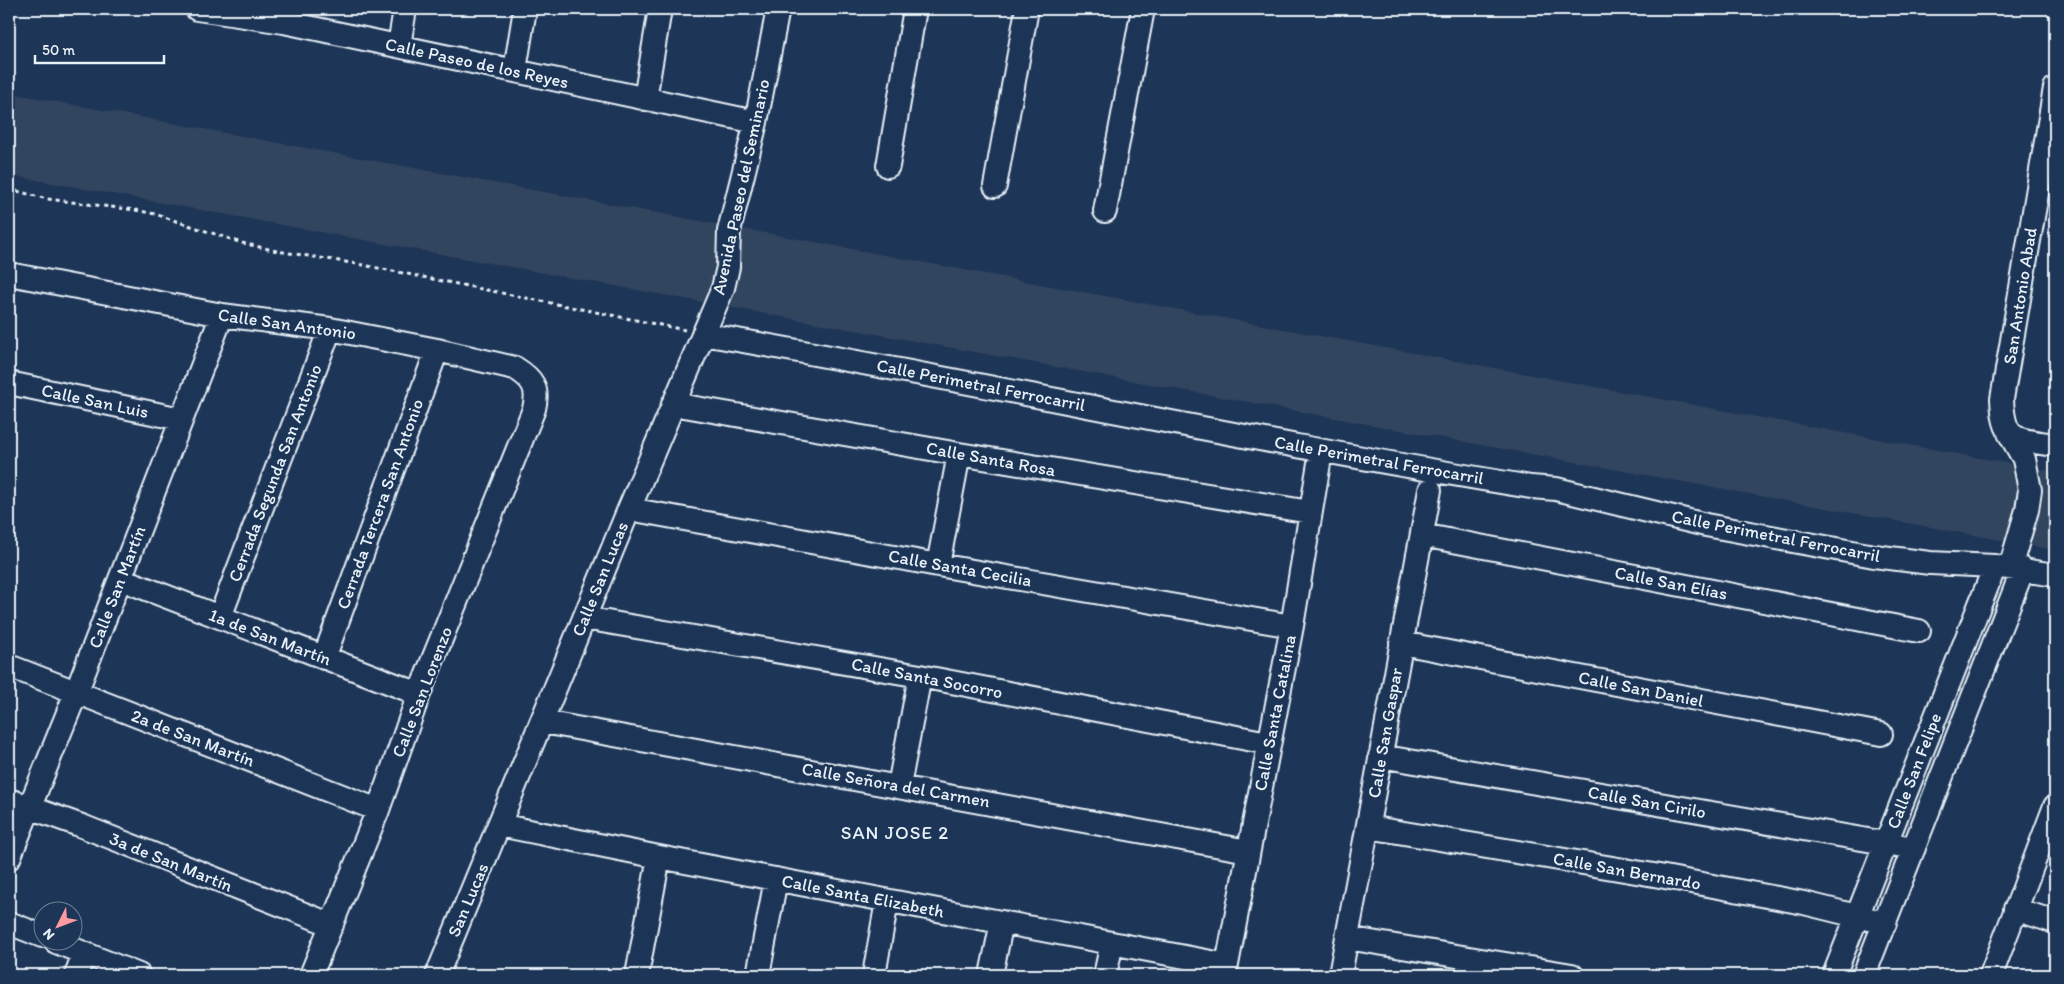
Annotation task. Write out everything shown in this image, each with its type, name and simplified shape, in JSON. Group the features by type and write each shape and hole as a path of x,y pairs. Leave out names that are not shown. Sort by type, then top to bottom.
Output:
{"street":[{"name":"Calle Paseo de los Reyes","path":"197,9 286,15 399,46 756,122"},
{"path":"399,46 405,9"},
{"path":"515,70 525,9"},
{"path":"645,99 660,9"},
{"name":"Avenida Paseo del Seminario","path":"703,334 723,288 728,267 729,231 756,122 778,9"},
{"path":"888,166 915,9"},
{"path":"995,186 1027,9"},
{"path":"1105,211 1143,9"},
{"name":"San Antonio Abad","path":"2009,568 2027,510 2030,490 2024,459 2014,436 2003,422 2002,399 2054,100"},
{"name":"Calle San Antonio","path":"9,274 222,315 330,329 437,350 515,368 527,375 532,382 536,398 534,409"},
{"name":"Calle San Martín","path":"9,858 19,804 76,693 222,315"},
{"name":"Cerrada Segunda San Antonio","path":"220,617 330,329"},
{"name":"Calle San Lucas","path":"500,826 584,618 703,334"},
{"name":"Calle Perimetral Ferrocarril","path":"703,334 934,376 1321,451 1531,487 1556,489 1706,525 1874,556 1930,563 2009,568 2055,575"},
{"name":"Cerrada Tercera San Antonio","path":"324,658 437,350"},
{"name":"Calle San Luis","path":"9,383 181,419"},
{"name":"Calle Santa Rosa","path":"673,404 1310,512"},
{"name":"Calle San Lorenzo","path":"311,975 378,810 420,694 534,409"},
{"path":"2014,436 2055,444"},
{"name":"Calle Santa Catalina","path":"1226,970 1268,742 1292,626 1321,451"},
{"path":"938,565 959,454"},
{"name":"Calle San Gaspar","path":"1340,975 1430,490"},
{"name":"Calle Santa Cecilia","path":"629,509 1292,626"},
{"name":"Calle San Elías","path":"1422,535 1919,631"},
{"name":"Calle San Felipe","path":"1834,975 1886,843 2009,568"},
{"name":"Calle San Felipe","path":"1864,975 1914,848 2009,568"},
{"name":"1a de San Martín","path":"121,579 420,694"},
{"name":"Calle Santa Socorro","path":"584,618 920,676 1268,742"},
{"name":"Calle San Daniel","path":"1401,644 1881,734"},
{"name":"2a de San Martín","path":"9,666 378,810"},
{"path":"899,786 920,676"},
{"name":"Calle Señora del Carmen","path":"543,722 1248,851"},
{"name":"Calle San Cirilo","path":"1380,756 1914,848"},
{"name":"3a de San Martín","path":"19,804 82,826 332,925"},
{"path":"1990,975 2055,806"},
{"name":"Calle Santa Elizabeth","path":"500,826 658,858 1112,943 1226,970"},
{"name":"San Lucas","path":"437,975 500,826"},
{"name":"Calle San Bernardo","path":"1368,827 1654,875 1857,916 1885,924"},
{"path":"637,975 658,858"},
{"path":"758,975 776,879"},
{"path":"874,975 887,901"},
{"path":"2016,909 2055,922"},
{"path":"991,975 1002,922"},
{"path":"9,923 32,932"},
{"path":"1347,938 1572,975"},
{"path":"1106,975 1112,943"},
{"path":"76,975 84,953 139,975"}],"path":[{"path":"9,190 47,199 155,214 220,237 268,249 358,264 703,334"}],"shaded area":[{"path":"9,93 2055,472 2055,550 9,175"}],"district":[{"name":"SAN JOSE 2","path":"895,832"}]}
